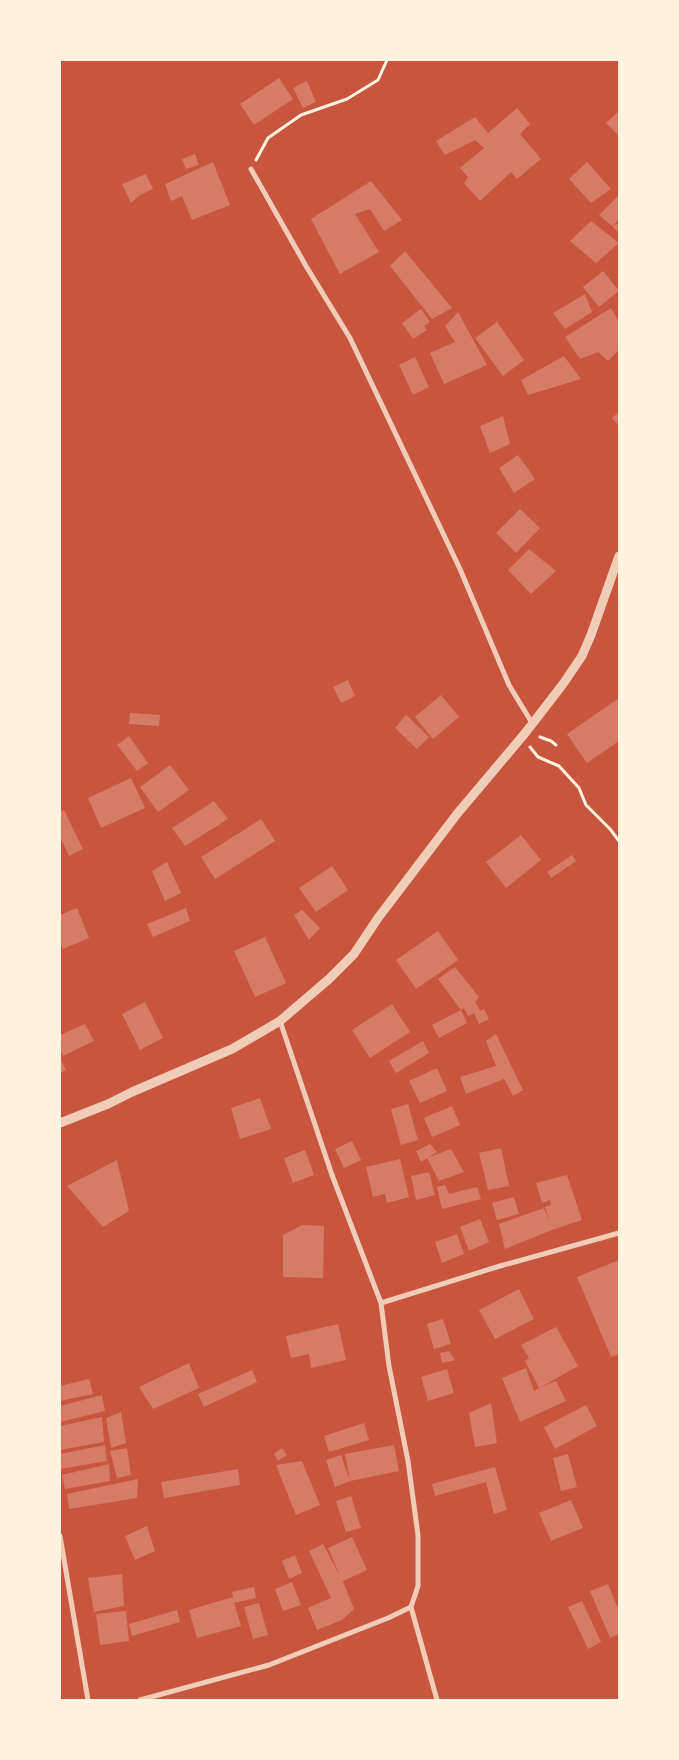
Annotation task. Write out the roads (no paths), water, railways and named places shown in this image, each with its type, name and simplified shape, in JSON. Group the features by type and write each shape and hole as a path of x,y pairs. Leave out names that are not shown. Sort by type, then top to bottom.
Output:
{"street":[{"path":"251,169 306,266 350,338 460,569 510,685 532,723"},
{"path":"60,1123 108,1104 232,1049 280,1021 329,980 354,954 378,918 457,814 521,738 563,684 582,656 619,556"},
{"path":"280,1021 332,1175 381,1303 389,1366 408,1461 418,1535 418,1586 411,1607 437,1700"},
{"path":"381,1303 500,1266 619,1233"},
{"path":"60,1536 88,1700"},
{"path":"140,1700 269,1664 411,1607"}]}
